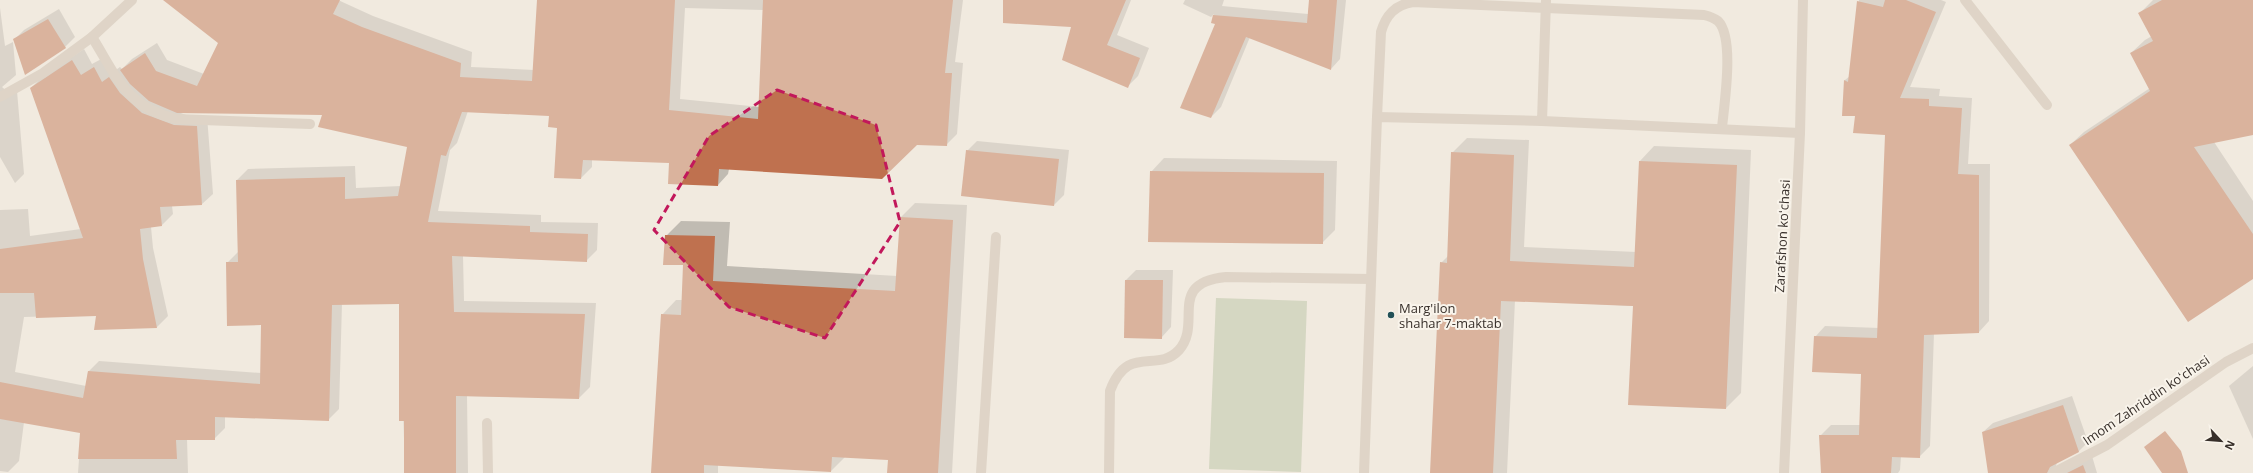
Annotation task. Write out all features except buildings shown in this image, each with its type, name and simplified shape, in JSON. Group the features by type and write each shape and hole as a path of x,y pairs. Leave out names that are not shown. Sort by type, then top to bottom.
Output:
{"street":[{"path":"0,97 43,74 92,37 132,0"},
{"name":"Zarafshon koʻchasi","path":"1784,473 1800,133 1803,0"},
{"path":"1964,0 2047,105"},
{"path":"1364,473 1381,32 1383,22 1395,8 1413,2 1546,3 1704,15 1717,21 1725,38 1727,51 1722,128"},
{"path":"1542,121 1546,3"},
{"path":"92,37 126,93 141,106 160,115 176,119 310,124"},
{"path":"1377,117 1542,121 1722,128 1800,133"},
{"path":"981,473 996,237"},
{"path":"1109,473 1110,391 1114,380 1120,373 1136,361 1163,359 1178,351 1184,344 1188,303 1192,293 1206,280 1226,277 1371,279"},
{"name":"Imom Zahriddin koʻchasi","path":"2053,473 2107,445 2226,362 2253,348"},
{"path":"487,422 488,473"}],"highlighted area":[{"path":"777,90 876,125 900,222 825,338 729,307 654,230 709,136"}],"green space":[{"path":"1216,298 1307,301 1301,472 1209,469"}],"place":[{"name":"Marg'ilon shahar 7-maktab","path":"1391,315"}]}
